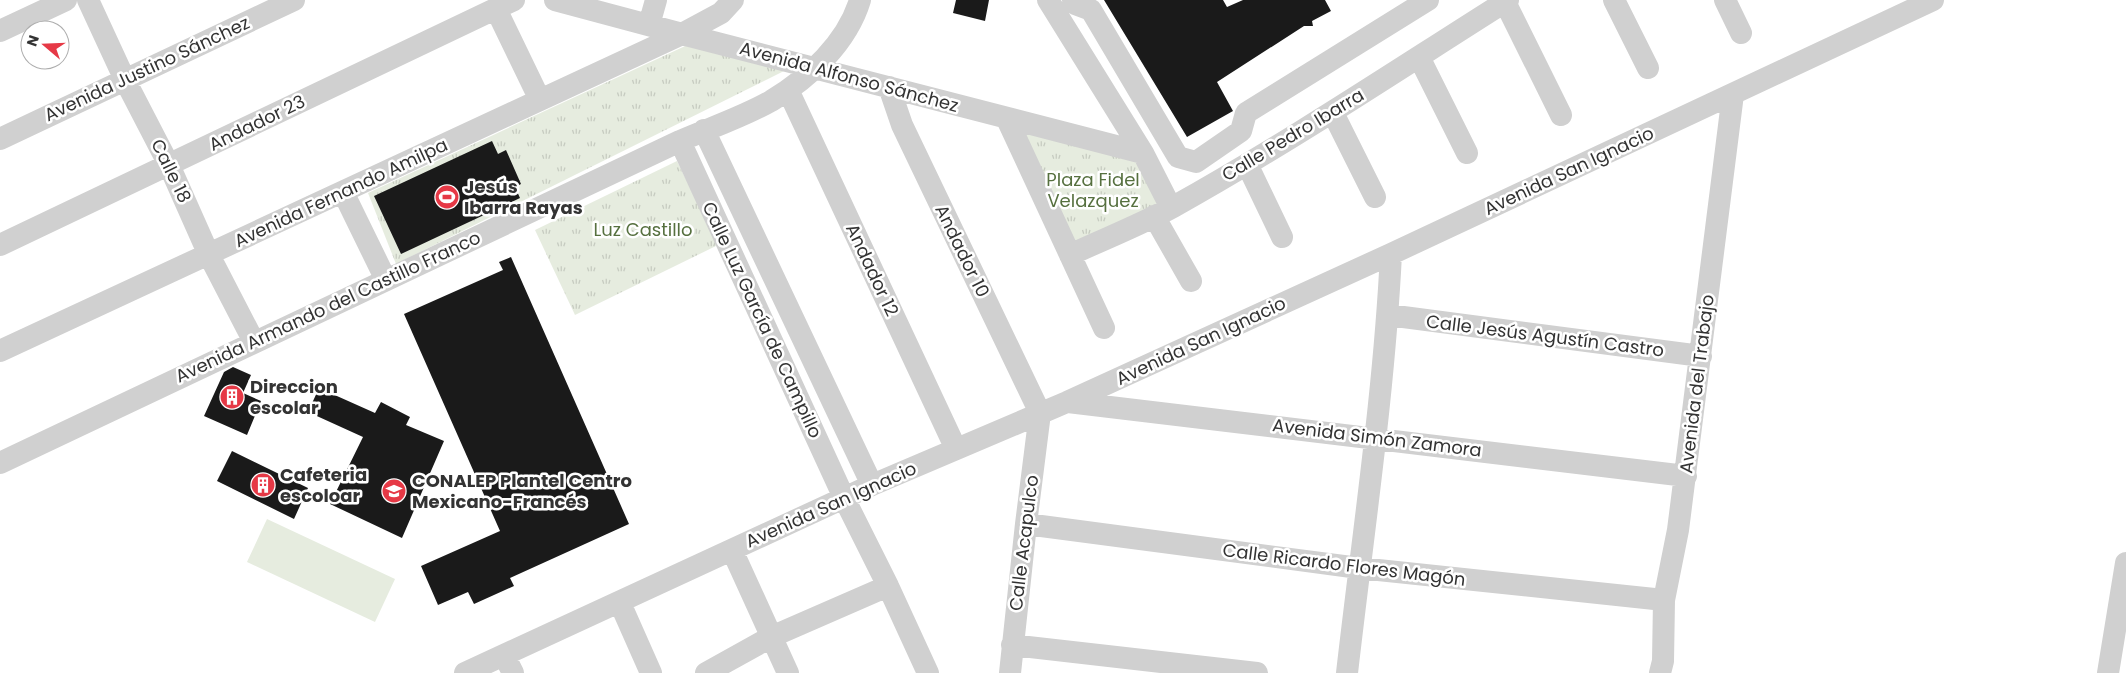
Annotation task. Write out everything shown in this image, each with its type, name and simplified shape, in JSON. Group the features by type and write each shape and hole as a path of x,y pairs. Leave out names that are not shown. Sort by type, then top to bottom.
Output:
{"street":[{"path":"0,31 66,0"},
{"name":"Calle 18","path":"88,0 125,80 169,165 209,255 254,342"},
{"name":"Avenida Justino Sánchez","path":"0,139 294,0"},
{"path":"649,25 656,0"},
{"name":"Avenida Fernando Amilpa","path":"0,351 682,34 721,13 734,0"},
{"name":"Avenida Armando del Castillo Franco","path":"0,463 680,141 769,102 788,90 815,68 845,34 860,0"},
{"path":"1048,0 1143,153 1163,212 1191,282"},
{"path":"1073,0 1075,4 1091,10 1178,157 1196,162 1241,131 1246,113 1428,0"},
{"path":"1614,0 1648,68"},
{"path":"1725,0 1742,33"},
{"name":"Avenida San Ignacio","path":"465,673 508,664 620,603 732,550 844,500 872,485 1067,402 1391,254 1933,0"},
{"name":"Avenida Alfonso Sánchez","path":"562,1 1006,119 1143,153"},
{"path":"505,4 540,100"},
{"name":"Andador 23","path":"0,245 505,4"},
{"path":"1495,4 1561,115"},
{"name":"Calle Pedro Ibarra","path":"1070,256 1163,212 1247,164 1333,113 1419,57 1495,4"},
{"path":"1419,57 1467,153"},
{"name":"Andador 10","path":"889,87 902,124 1040,413"},
{"name":"Andador 12","path":"788,90 956,449"},
{"name":"Avenida del Trabajo","path":"1660,673 1663,661 1664,600 1678,530 1686,476 1733,94"},
{"path":"1333,113 1375,197"},
{"path":"1006,119 1104,328"},
{"name":"Calle Luz García de Campillo","path":"704,130 872,485"},
{"name":"Calle Luz García de Campillo","path":"680,141 844,500 888,586 928,673"},
{"path":"1247,164 1282,237"},
{"path":"343,192 386,280"},
{"path":"1347,673 1377,438 1388,315 1391,254"},
{"name":"Calle Jesús Agustín Castro","path":"1388,315 1701,356"},
{"name":"Avenida Simón Zamora","path":"1067,402 1686,476"},
{"name":"Calle Acapulco","path":"1010,673 1040,413"},
{"name":"Calle Ricardo Flores Magón","path":"1026,524 1359,568 1664,600"},
{"path":"732,550 788,673"},
{"path":"2108,673 2126,563"},
{"path":"706,673 771,637 888,586"},
{"path":"620,603 651,673"},
{"path":"1012,645 1256,673"}],"green space":[{"path":"696,41 794,66 396,264 368,193"},
{"name":"Plaza Fidel Velazquez","path":"1007,119 1143,153 1171,208 1070,255"},
{"name":"Luz Castillo","path":"677,161 718,245 575,315 535,230"},
{"path":"267,519 395,579 375,622 247,562"}],"building":[{"path":"956,0 989,0 985,21 953,13"},
{"path":"1104,0 1223,0 1227,7 1243,0 1325,0 1331,11 1312,21 1313,26 1304,26 1217,82 1233,111 1187,137"},
{"name":"Jesús Ibarra Rayas","path":"492,141 498,154 506,150 521,184 515,187 520,198 401,254 374,196"},
{"path":"511,257 629,524 510,578 514,586 474,604 468,592 438,605 421,566 500,531 404,314 503,270 499,262"},
{"name":"Direccion escolar","path":"233,367 251,375 243,393 261,401 247,435 204,416 224,372"},
{"path":"319,388 375,413 381,402 410,417 406,425 444,441 402,538 330,504 363,437 308,412"},
{"name":"Cafeteria escoloar","path":"232,451 308,488 294,519 217,481"}],"place":[{"name":"Jesús Ibarra Rayas","path":"447,197"},
{"name":"Direccion escolar","path":"232,397"},
{"name":"Cafeteria escoloar","path":"263,485"},
{"name":"CONALEP Plantel Centro Mexicano-Francés","path":"394,491"}]}
